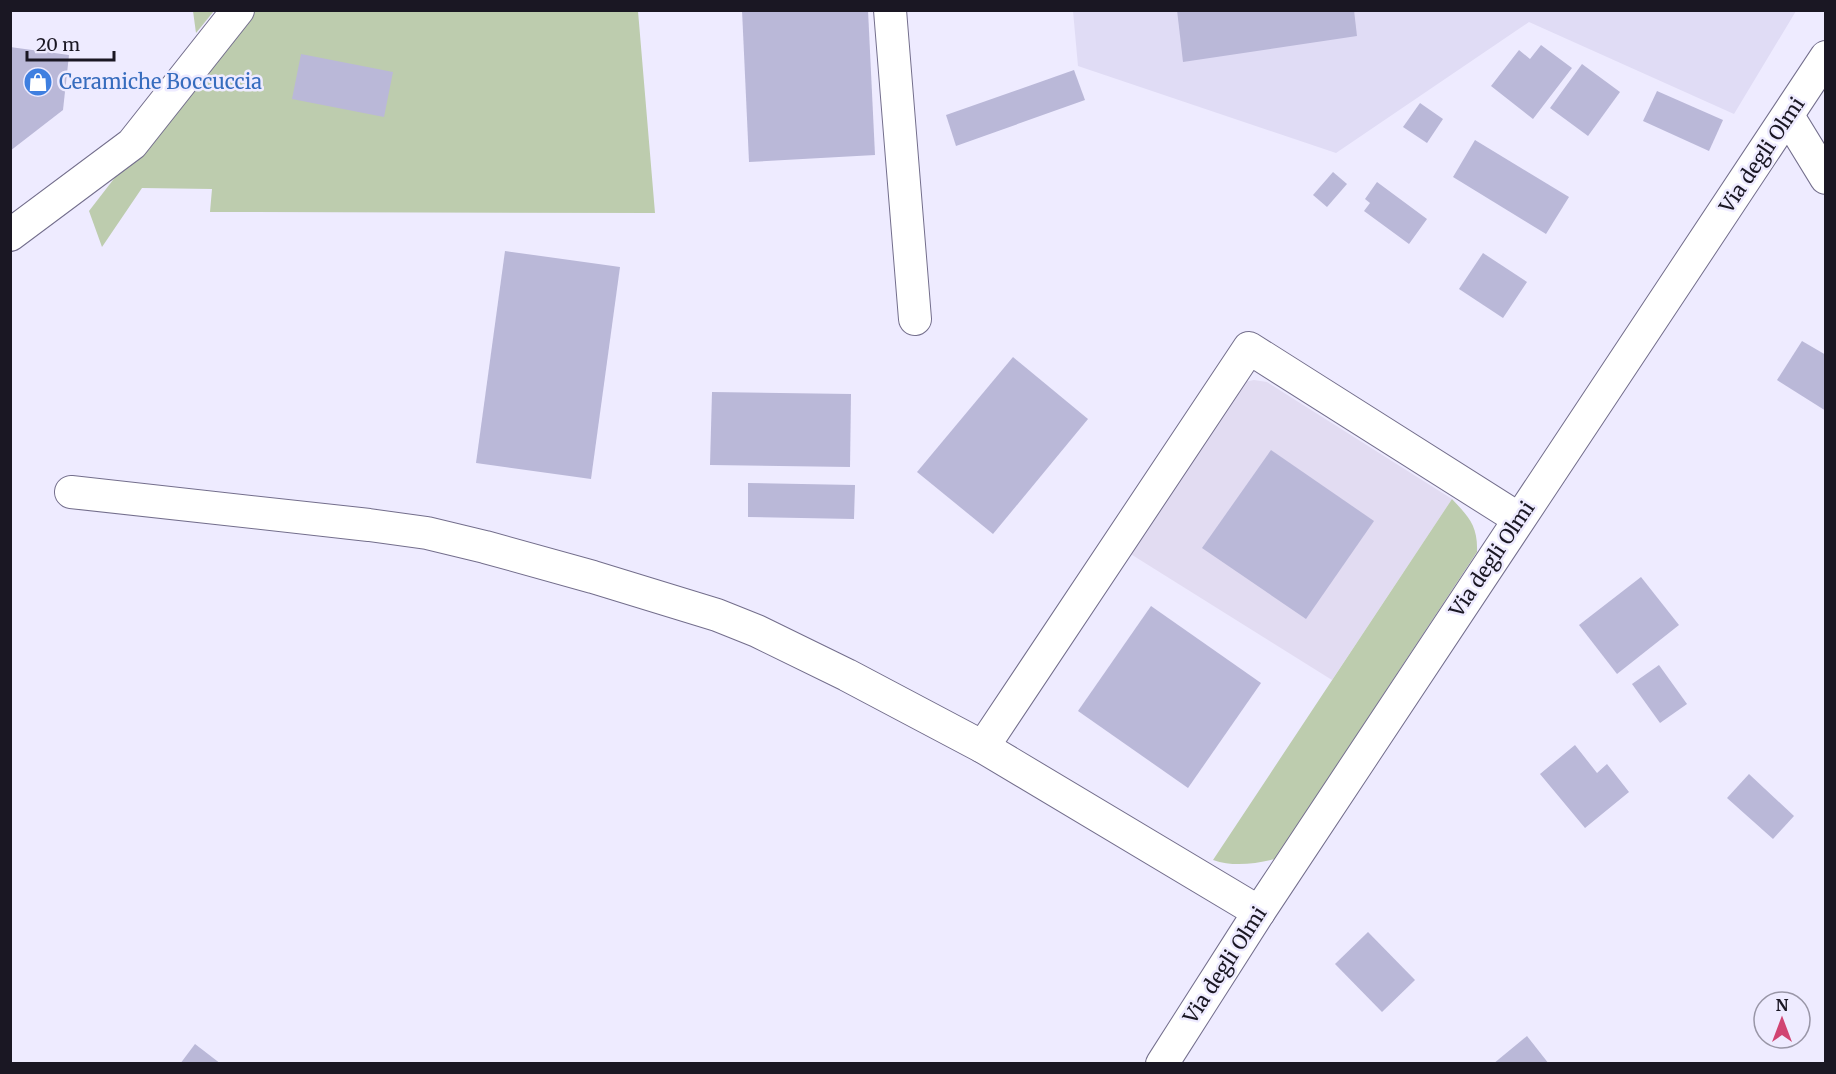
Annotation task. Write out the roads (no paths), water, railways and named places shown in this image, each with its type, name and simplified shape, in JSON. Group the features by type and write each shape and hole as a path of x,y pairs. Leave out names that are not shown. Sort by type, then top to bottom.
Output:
{"street":[{"path":"10,236 132,144 238,10"},
{"path":"890,10 915,319"},
{"name":"Via degli Olmi","path":"1162,1064 1259,912 1826,57"},
{"path":"1788,116 1826,178"},
{"path":"983,747 1249,348 1519,519"},
{"path":"71,492 392,528 446,537 675,601 757,631 847,675 983,747 1259,912"}],"place":[{"name":"Ceramiche Boccuccia","path":"38,82"}]}
